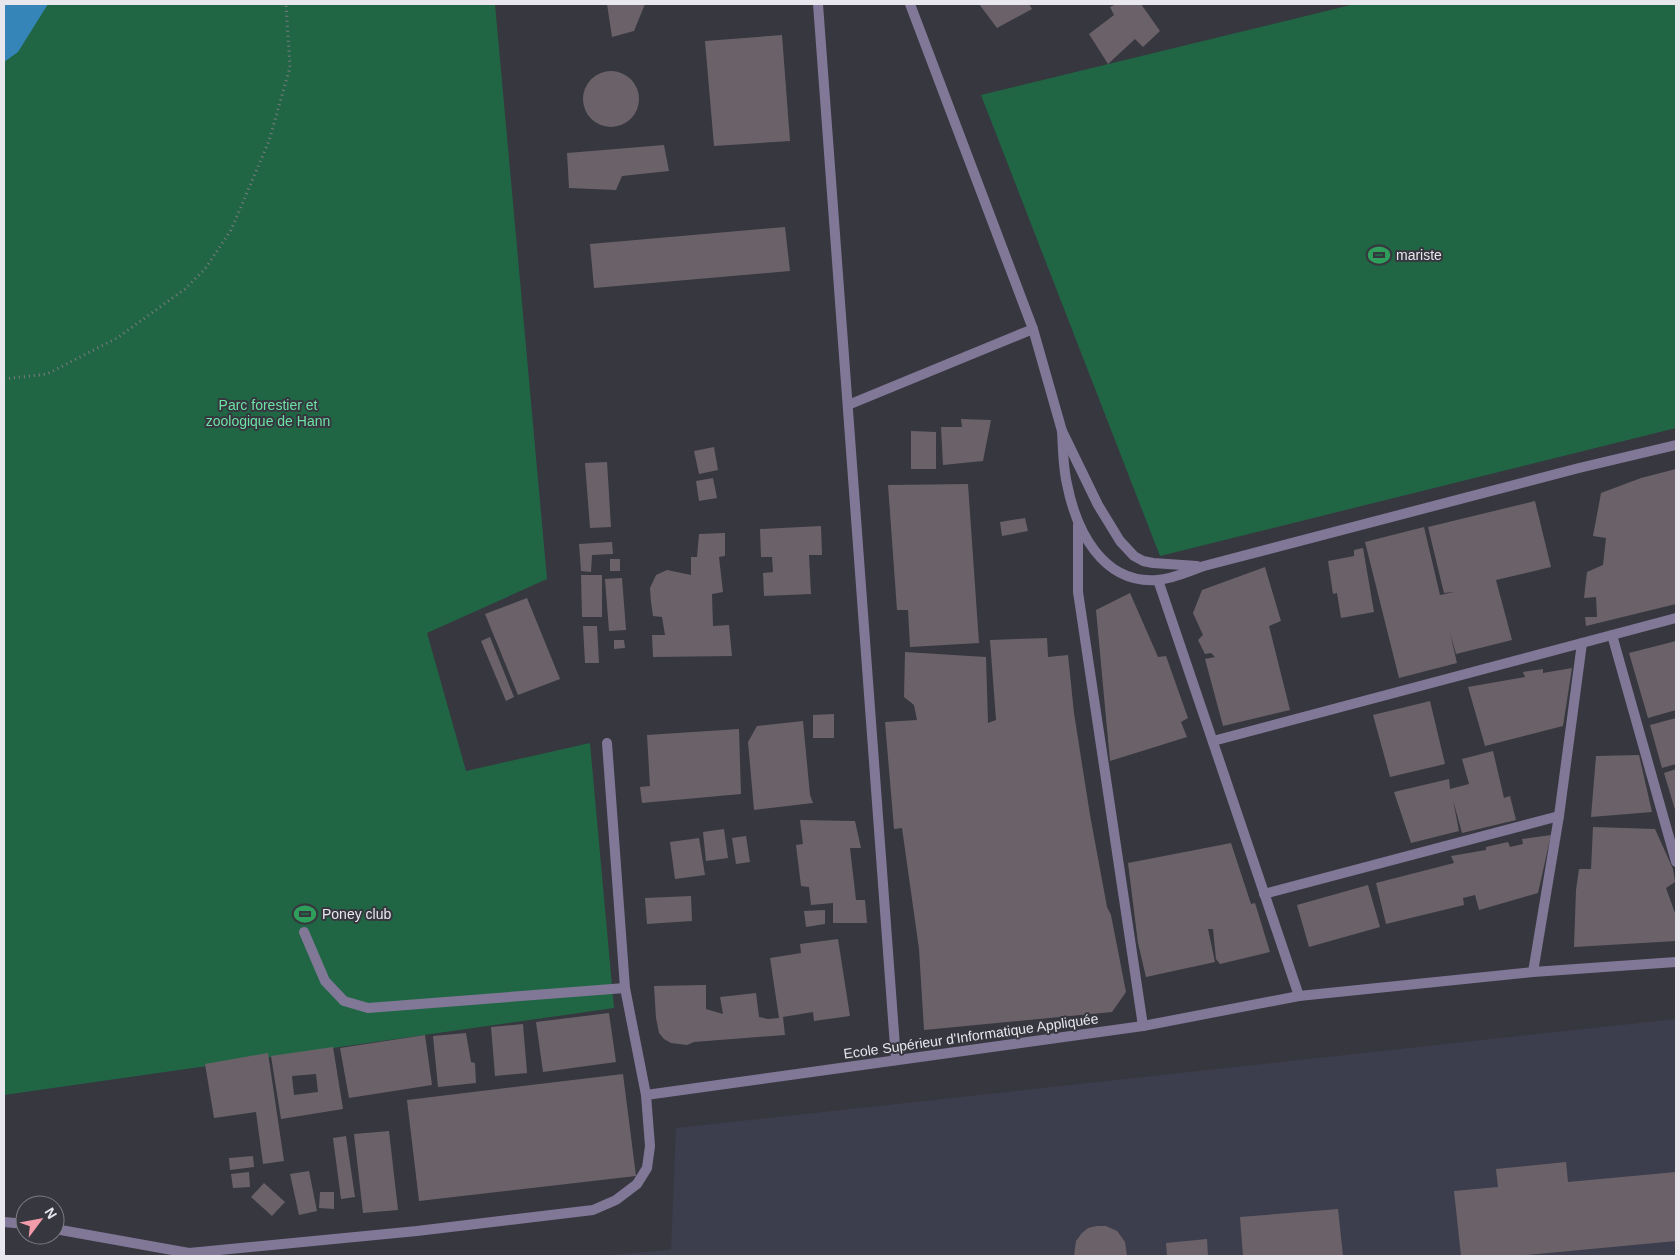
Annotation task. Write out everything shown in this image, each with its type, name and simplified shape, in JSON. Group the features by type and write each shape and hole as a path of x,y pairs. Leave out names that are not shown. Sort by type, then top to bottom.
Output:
{"street":[{"path":"818,4 896,1060"},
{"path":"910,4 1033,329 1062,430 1108,524 1126,549 1139,559 1176,566 1204,566"},
{"path":"848,405 1033,329"},
{"path":"1062,430 1066,483 1078,524 1090,545 1111,568 1122,574 1147,581 1172,578 1204,566 1579,468 1676,445"},
{"path":"1078,524 1078,592 1143,1026"},
{"path":"1158,580 1298,996"},
{"path":"1213,742 1676,618"},
{"path":"1612,635 1676,862"},
{"path":"1533,972 1559,816 1582,643"},
{"path":"65,1231 189,1253 417,1231 593,1210 616,1200 637,1184 647,1168 650,1146 646,1095 625,988 607,743"},
{"path":"1264,894 1559,816"},
{"path":"304,932 325,981 344,1001 368,1008 625,988"},
{"name":"Ecole Supérieur d'Informatique Appliquée","path":"646,1095 1143,1026 1298,996 1533,972 1676,962"}],"path":[{"path":"4,379 47,374 118,338 185,289 204,268 231,230 269,141 290,67 286,4"}],"shaded area":[{"path":"1676,1019 1676,1256 597,1256 671,1250 676,1128"}],"green space":[{"name":"Parc forestier et zoologique de Hann","path":"4,4 495,4 547,579 427,633 466,771 590,743 614,1008 4,1095"},
{"name":"mariste","path":"1355,4 1676,4 1676,428 1160,556 981,95"}],"water":[{"path":"4,4 48,4 18,52 4,62"}],"building":[{"path":"607,4 645,4 634,31 612,37"},
{"path":"979,4 1029,4 1032,9 997,28"},
{"path":"1116,4 1141,4 1160,31 1143,47 1135,39 1108,64 1089,34 1114,15 1110,7"},
{"path":"782,35 790,141 714,146 705,41"},
{"path":"605,71 617,71 627,75 635,83 639,99 635,115 627,123 617,127 605,127 595,123 587,115 583,105 583,93 587,83 595,75"},
{"path":"664,145 669,171 622,176 616,190 569,188 567,153"},
{"path":"785,227 790,271 594,288 590,244"},
{"path":"961,419 991,420 983,461 943,465 941,427 962,427"},
{"path":"911,431 936,432 936,469 911,469"},
{"path":"714,447 718,470 699,474 694,451"},
{"path":"607,462 611,527 590,528 585,463"},
{"path":"1676,469 1676,604 1586,626 1585,617 1597,617 1596,597 1584,598 1587,572 1603,565 1606,538 1593,536 1601,493 1641,478"},
{"path":"713,478 717,498 699,501 696,481"},
{"path":"968,484 979,643 910,647 908,610 897,610 888,485"},
{"path":"1535,501 1551,567 1496,580 1512,640 1456,654 1450,633 1457,663 1399,678 1365,542 1424,527 1440,595 1454,592 1444,593 1428,527"},
{"path":"1025,518 1028,531 1002,536 1000,522"},
{"path":"821,526 822,555 809,555 811,594 764,596 763,573 773,572 772,557 761,557 760,529"},
{"path":"725,533 725,556 719,557 723,592 712,594 713,626 729,625 732,656 653,657 652,635 665,635 662,617 653,616 650,588 656,575 667,570 691,575 691,557 697,557 699,534"},
{"path":"612,542 613,554 592,555 591,572 581,571 579,544"},
{"path":"1363,548 1374,612 1341,618 1337,593 1333,594 1328,561 1354,556 1354,550"},
{"path":"610,559 620,559 620,571 610,571"},
{"path":"1265,567 1281,621 1269,626 1290,710 1223,726 1205,659 1215,657 1211,653 1205,654 1198,640 1203,635 1193,613 1202,590"},
{"path":"581,575 602,575 602,617 582,617"},
{"path":"622,578 626,630 609,631 605,579"},
{"path":"1130,593 1158,657 1166,656 1188,718 1181,722 1187,737 1110,761 1096,610"},
{"path":"527,598 560,679 518,695 485,614"},
{"path":"583,626 597,626 599,663 585,663"},
{"path":"490,637 514,697 506,701 481,641"},
{"path":"1047,638 1048,657 1068,655 1074,713 1090,815 1107,907 1111,915 1126,992 1112,1012 924,1030 919,949 902,828 894,829 885,722 917,720 914,705 904,697 905,652 986,657 988,723 996,720 990,640"},
{"path":"614,640 624,640 625,648 614,649"},
{"path":"1676,641 1676,710 1648,718 1629,653"},
{"path":"1572,668 1563,726 1485,746 1468,687 1525,677 1523,672 1543,669 1543,673"},
{"path":"1430,701 1445,764 1390,777 1373,715"},
{"path":"834,714 834,738 813,738 813,715"},
{"path":"1676,718 1676,764 1662,768 1650,725"},
{"path":"803,721 810,795 813,803 754,810 748,742 757,726"},
{"path":"739,729 741,794 642,803 640,787 650,786 647,735"},
{"path":"1493,751 1504,798 1510,796 1516,820 1462,833 1453,800 1459,831 1411,843 1394,792 1449,779 1450,789 1469,784 1462,759"},
{"path":"1639,755 1652,812 1591,817 1596,756"},
{"path":"1676,769 1676,813 1664,773"},
{"path":"800,820 855,821 861,848 850,848 856,900 865,900 867,923 833,923 833,903 811,905 809,887 801,886 796,845 803,844"},
{"path":"1593,827 1655,829 1673,869 1675,882 1666,888 1676,916 1676,941 1574,947 1576,890 1579,869 1591,869"},
{"path":"724,829 728,858 706,861 703,832"},
{"path":"1551,835 1538,893 1479,910 1475,895 1463,898 1464,905 1386,924 1376,883 1454,863 1451,856 1486,850 1486,847 1508,842 1510,847 1523,844 1522,839"},
{"path":"746,836 750,862 736,864 732,838"},
{"path":"699,838 705,875 675,879 670,842"},
{"path":"1231,843 1251,904 1255,903 1270,952 1220,964 1216,959 1213,929 1208,929 1215,962 1146,977 1138,943 1128,863"},
{"path":"1368,885 1380,927 1309,947 1297,905"},
{"path":"691,896 692,921 647,924 645,898"},
{"path":"825,910 825,924 806,927 804,911"},
{"path":"838,939 850,1016 814,1021 813,1012 783,1017 785,1035 694,1042 687,1045 671,1043 659,1033 654,986 706,985 706,1009 723,1014 720,997 756,993 759,1017 768,1019 779,1018 770,958 801,953 800,944"},
{"path":"609,1013 616,1062 543,1072 536,1022"},
{"path":"523,1024 527,1073 495,1076 491,1027"},
{"path":"466,1033 471,1062 475,1063 476,1083 438,1087 433,1036"},
{"path":"425,1035 432,1085 349,1098 340,1048"},
{"path":"333,1047 343,1109 281,1119 271,1056","holes":["316,1074 318,1092 294,1095 292,1076"]},
{"path":"268,1053 284,1161 263,1164 256,1112 214,1118 205,1064"},
{"path":"623,1074 636,1176 419,1201 407,1100"},
{"path":"389,1131 398,1210 363,1213 354,1134"},
{"path":"346,1136 355,1197 341,1199 333,1138"},
{"path":"253,1156 254,1167 230,1170 229,1158"},
{"path":"1566,1162 1568,1182 1676,1172 1676,1241 1515,1256 1461,1256 1454,1191 1498,1187 1496,1169"},
{"path":"309,1171 317,1211 299,1215 290,1174"},
{"path":"249,1172 250,1187 233,1188 231,1174"},
{"path":"264,1183 285,1202 272,1216 251,1197"},
{"path":"320,1192 334,1192 334,1209 319,1208"},
{"path":"1338,1209 1343,1256 1243,1256 1240,1217"},
{"path":"1106,1226 1117,1231 1125,1242 1127,1256 1074,1256 1076,1241 1082,1233 1088,1228"},
{"path":"1207,1239 1208,1256 1167,1256 1166,1243"}],"place":[{"name":"mariste","path":"1379,255"},
{"name":"Poney club","path":"305,914"}]}
